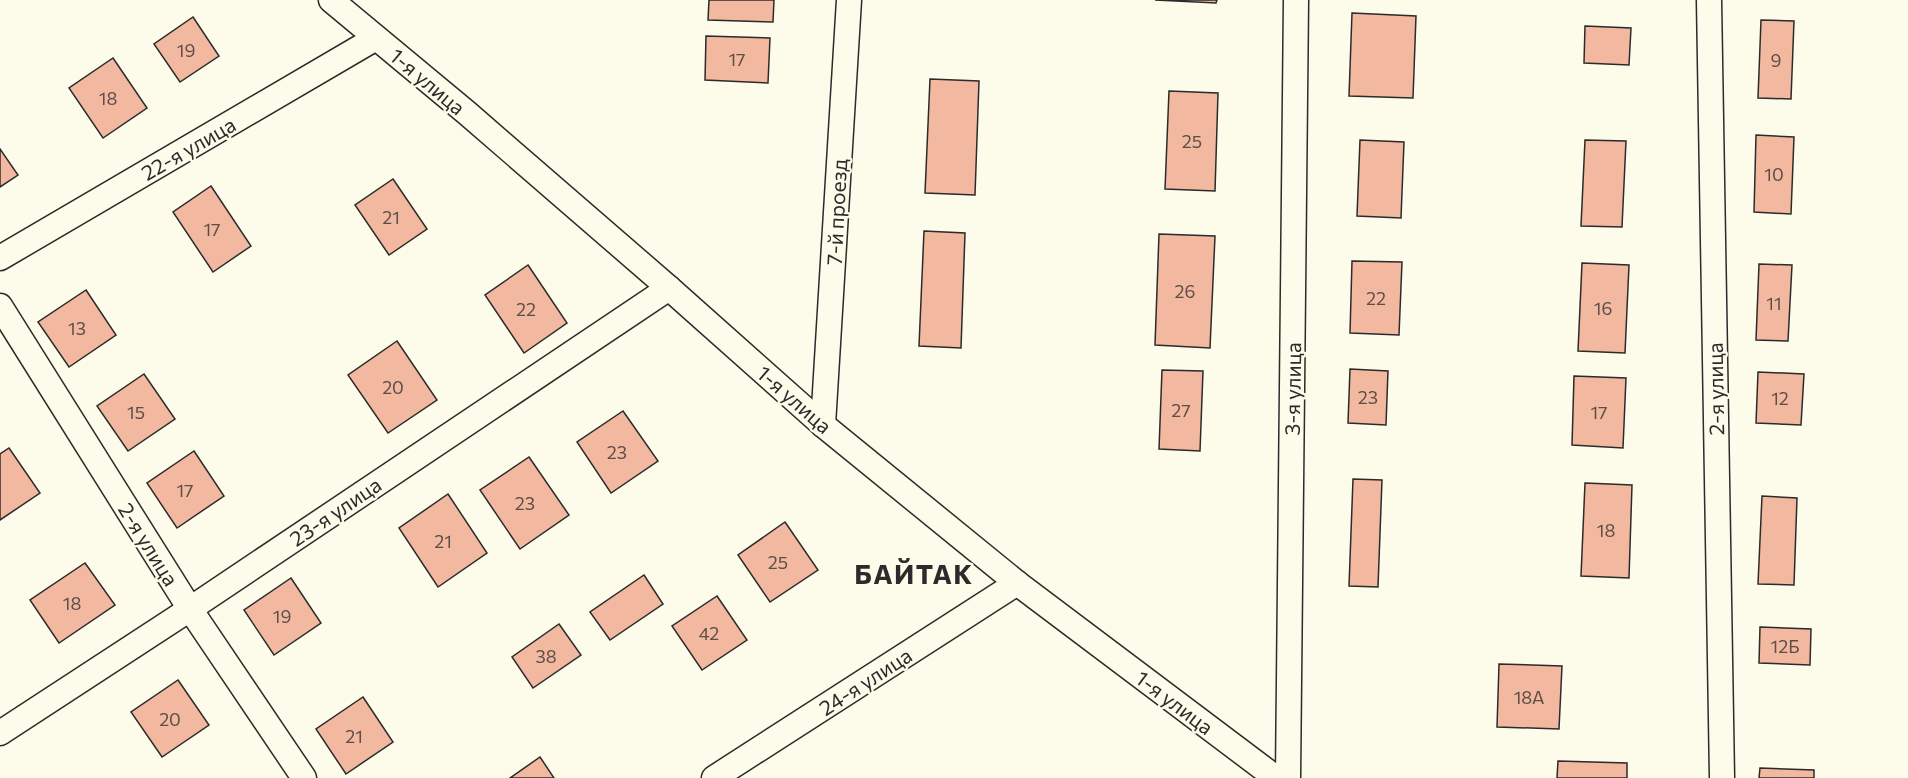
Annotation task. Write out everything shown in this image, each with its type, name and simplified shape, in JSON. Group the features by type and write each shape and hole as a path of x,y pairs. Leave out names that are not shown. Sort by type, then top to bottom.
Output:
{"street":[{"name":"1-я улица","path":"331,0 669,288 823,425 1017,583 1276,778"},
{"name":"7-й проезд","path":"823,425 849,0"},
{"name":"3-я улица","path":"1288,778 1296,0"},
{"name":"2-я улица","path":"1709,0 1722,778"},
{"name":"22-я улица","path":"0,258 376,38"},
{"name":"23-я улица","path":"0,733 190,609 669,288"},
{"name":"2-я улица","path":"0,306 190,609 304,778"},
{"name":"24-я улица","path":"714,778 1017,583"}],"building":[{"path":"709,0 774,0 773,22 708,20"},
{"path":"1155,0 1217,0 1216,3"},
{"path":"1352,13 1416,16 1413,98 1349,96"},
{"path":"193,17 219,56 180,82 154,44"},
{"path":"1761,20 1794,21 1791,99 1758,98"},
{"path":"1585,26 1631,28 1629,65 1584,63"},
{"path":"706,36 770,38 768,83 705,80"},
{"path":"113,58 147,108 103,138 69,88"},
{"path":"930,79 979,81 975,195 925,193"},
{"path":"1169,91 1218,93 1215,191 1165,189"},
{"path":"1756,135 1794,137 1791,214 1754,212"},
{"path":"1360,140 1404,142 1401,218 1357,216"},
{"path":"1585,140 1626,141 1622,227 1581,226"},
{"path":"0,149 18,175 0,187"},
{"path":"393,179 427,229 389,255 355,205"},
{"path":"211,186 251,246 213,272 173,212"},
{"path":"924,231 965,233 961,348 919,346"},
{"path":"1159,234 1215,236 1210,348 1155,345"},
{"path":"1352,261 1402,262 1399,335 1350,333"},
{"path":"1582,263 1629,265 1625,353 1578,351"},
{"path":"1759,264 1792,265 1788,341 1756,340"},
{"path":"528,265 567,323 524,353 485,295"},
{"path":"86,290 116,335 69,367 38,322"},
{"path":"397,341 437,400 388,433 348,375"},
{"path":"1350,369 1388,371 1386,425 1348,423"},
{"path":"1162,370 1203,371 1200,451 1159,449"},
{"path":"1758,372 1804,374 1801,425 1756,423"},
{"path":"144,374 175,419 128,451 97,406"},
{"path":"1574,376 1626,378 1623,448 1572,445"},
{"path":"623,411 658,461 611,493 577,442"},
{"path":"9,448 40,493 0,520 0,454"},
{"path":"194,451 224,496 177,528 147,483"},
{"path":"529,457 569,515 520,549 480,490"},
{"path":"1353,479 1382,480 1378,587 1349,586"},
{"path":"1585,483 1632,485 1629,578 1581,576"},
{"path":"448,494 487,553 438,587 399,528"},
{"path":"1762,496 1797,498 1794,585 1758,584"},
{"path":"785,522 818,570 770,602 738,555"},
{"path":"85,563 115,605 59,643 30,600"},
{"path":"644,575 663,604 610,640 590,612"},
{"path":"291,578 321,623 274,655 244,610"},
{"path":"717,596 747,640 702,670 672,626"},
{"path":"559,624 581,655 533,688 512,657"},
{"path":"1760,627 1811,629 1810,665 1759,663"},
{"path":"1499,664 1562,666 1559,729 1497,727"},
{"path":"178,680 209,725 162,757 131,712"},
{"path":"363,697 393,742 346,774 316,729"},
{"path":"540,757 554,778 510,778"},
{"path":"1558,761 1627,763 1627,778 1557,778"},
{"path":"1760,768 1814,770 1814,778 1759,778"}],"district":[{"name":"БАЙТАК","path":"914,573"}]}
